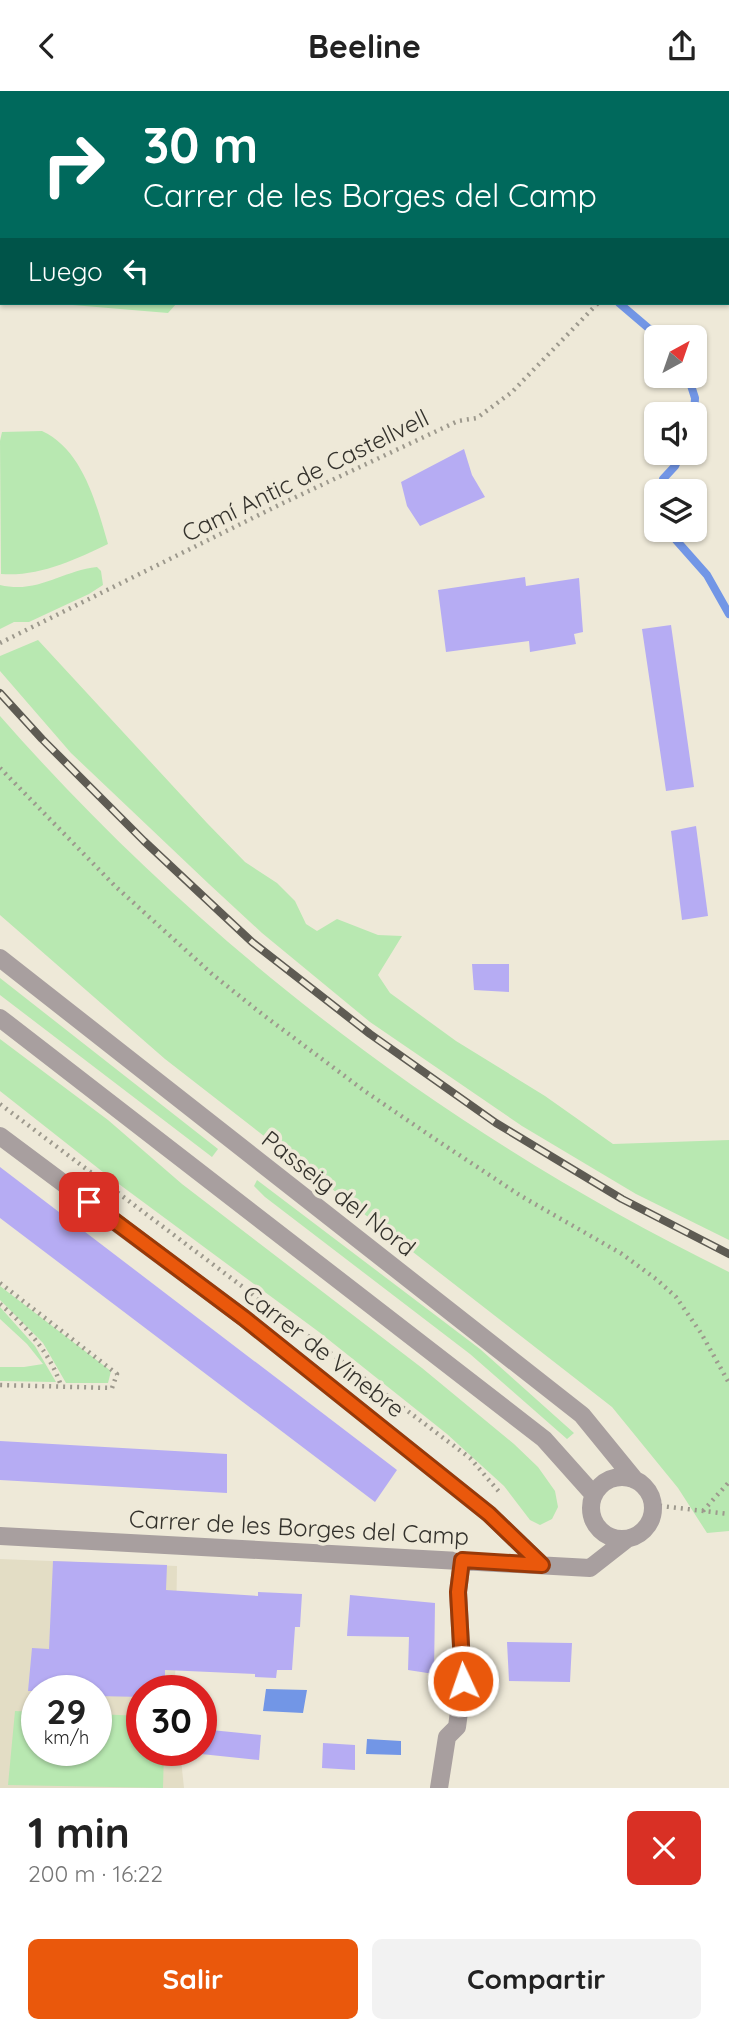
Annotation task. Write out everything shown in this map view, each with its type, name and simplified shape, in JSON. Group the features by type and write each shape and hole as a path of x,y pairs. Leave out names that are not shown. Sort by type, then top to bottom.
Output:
{"street":[{"name":"Passeig del Nord","path":"0,958 582,1415 635,1480"},
{"path":"0,1018 544,1439 594,1495"},
{"name":"Carrer de Vinebre","path":"0,1136 244,1318 489,1514 542,1565"},
{"path":"612,1478 635,1480 650,1495 652,1517 647,1527 638,1535 617,1539 600,1530 592,1513 594,1495 612,1478"},
{"name":"Carrer de les Borges del Camp","path":"0,1536 590,1568 627,1539"},
{"path":"439,1788 447,1737 457,1727 463,1681 458,1592 462,1560"}],"path":[{"name":"Camí Antic de Castellvell","path":"0,643 281,504 458,421 477,418 512,392 596,305"},
{"path":"0,768 115,886 212,974 262,1014 366,1092 438,1141 521,1196 622,1254 656,1279 676,1297 729,1383"},
{"path":"0,1283 117,1374 112,1388 0,1385"},
{"path":"0,1304 38,1342 58,1375 61,1386"},
{"path":"702,1511 729,1482"},
{"path":"653,1505 729,1514"}],"shaded area":[{"path":"0,1559 177,1566 175,1675 126,1675 126,1766 182,1766 184,1788 0,1788"}],"green space":[{"path":"73,305 175,305 168,313"},
{"path":"42,431 68,451 78,464 93,495 108,544 42,570 1,574 2,432"},
{"path":"97,567 101,571 103,585 89,594 29,622 14,622 0,629 0,585 26,587"},
{"path":"38,640 245,862 277,883 295,901 306,924 317,931 337,919 378,935 402,936 378,975 390,993 456,1041 545,1096 613,1144 729,1140 729,1240 636,1194 522,1126 370,1022 262,933 71,753 0,671 0,656"},
{"path":"0,716 78,801 161,882 247,958 337,1030 430,1097 526,1160 626,1219 729,1272 729,1531 707,1533 678,1488 612,1407 165,1059 0,915"},
{"path":"0,978 218,1149 212,1157 0,995"},
{"path":"0,1039 108,1120 182,1184 422,1368 514,1444 538,1467 555,1491 558,1507 552,1519 540,1525 530,1520 504,1486 447,1434 319,1332 108,1176 0,1091"},
{"path":"257,1180 480,1349 574,1433 567,1439 470,1354 265,1197 254,1186"},
{"path":"0,1286 111,1371 108,1383 66,1383 43,1343 0,1300"},
{"path":"0,1307 35,1346 56,1382 0,1381 0,1367 43,1364 27,1344 0,1319"},
{"path":"15,1711 21,1711 21,1766 112,1766 112,1715 126,1715 126,1766 164,1766 163,1788 8,1785"}],"water":[{"path":"266,1689 307,1690 303,1713 263,1711"},
{"path":"367,1739 401,1741 401,1755 366,1754"}],"building":[{"path":"464,449 472,475 485,497 420,526 407,506 401,482"},
{"path":"525,577 526,586 579,578 583,632 574,634 576,644 530,652 529,641 446,652 438,590"},
{"path":"671,625 694,787 666,791 642,629"},
{"path":"696,826 708,916 682,920 671,831"},
{"path":"472,964 509,964 509,992 474,990"},
{"path":"0,1167 397,1470 375,1502 0,1218"},
{"path":"0,1441 227,1454 227,1493 0,1480"},
{"path":"53,1561 167,1565 166,1590 258,1596 258,1592 302,1594 300,1627 295,1627 292,1670 277,1670 276,1678 255,1677 255,1674 165,1670 165,1675 126,1675 126,1697 112,1696 112,1675 29,1675 32,1648 49,1649"},
{"path":"350,1595 435,1603 434,1674 408,1670 409,1637 347,1636"},
{"path":"507,1642 572,1643 570,1682 509,1681"},
{"path":"217,1731 261,1735 259,1760 217,1756"},
{"path":"323,1743 355,1745 355,1770 322,1768"}],"waterway":[{"path":"621,305 645,325"},
{"path":"692,389 695,402"},
{"path":"663,479 675,465"},
{"path":"678,542 707,575 729,614"}],"railway":[{"path":"0,693 144,841 252,942 370,1034 496,1123 622,1199 729,1254"}],"route":[{"path":"89,1202 244,1318 489,1514 542,1565 462,1560 458,1592 463,1681"}]}
